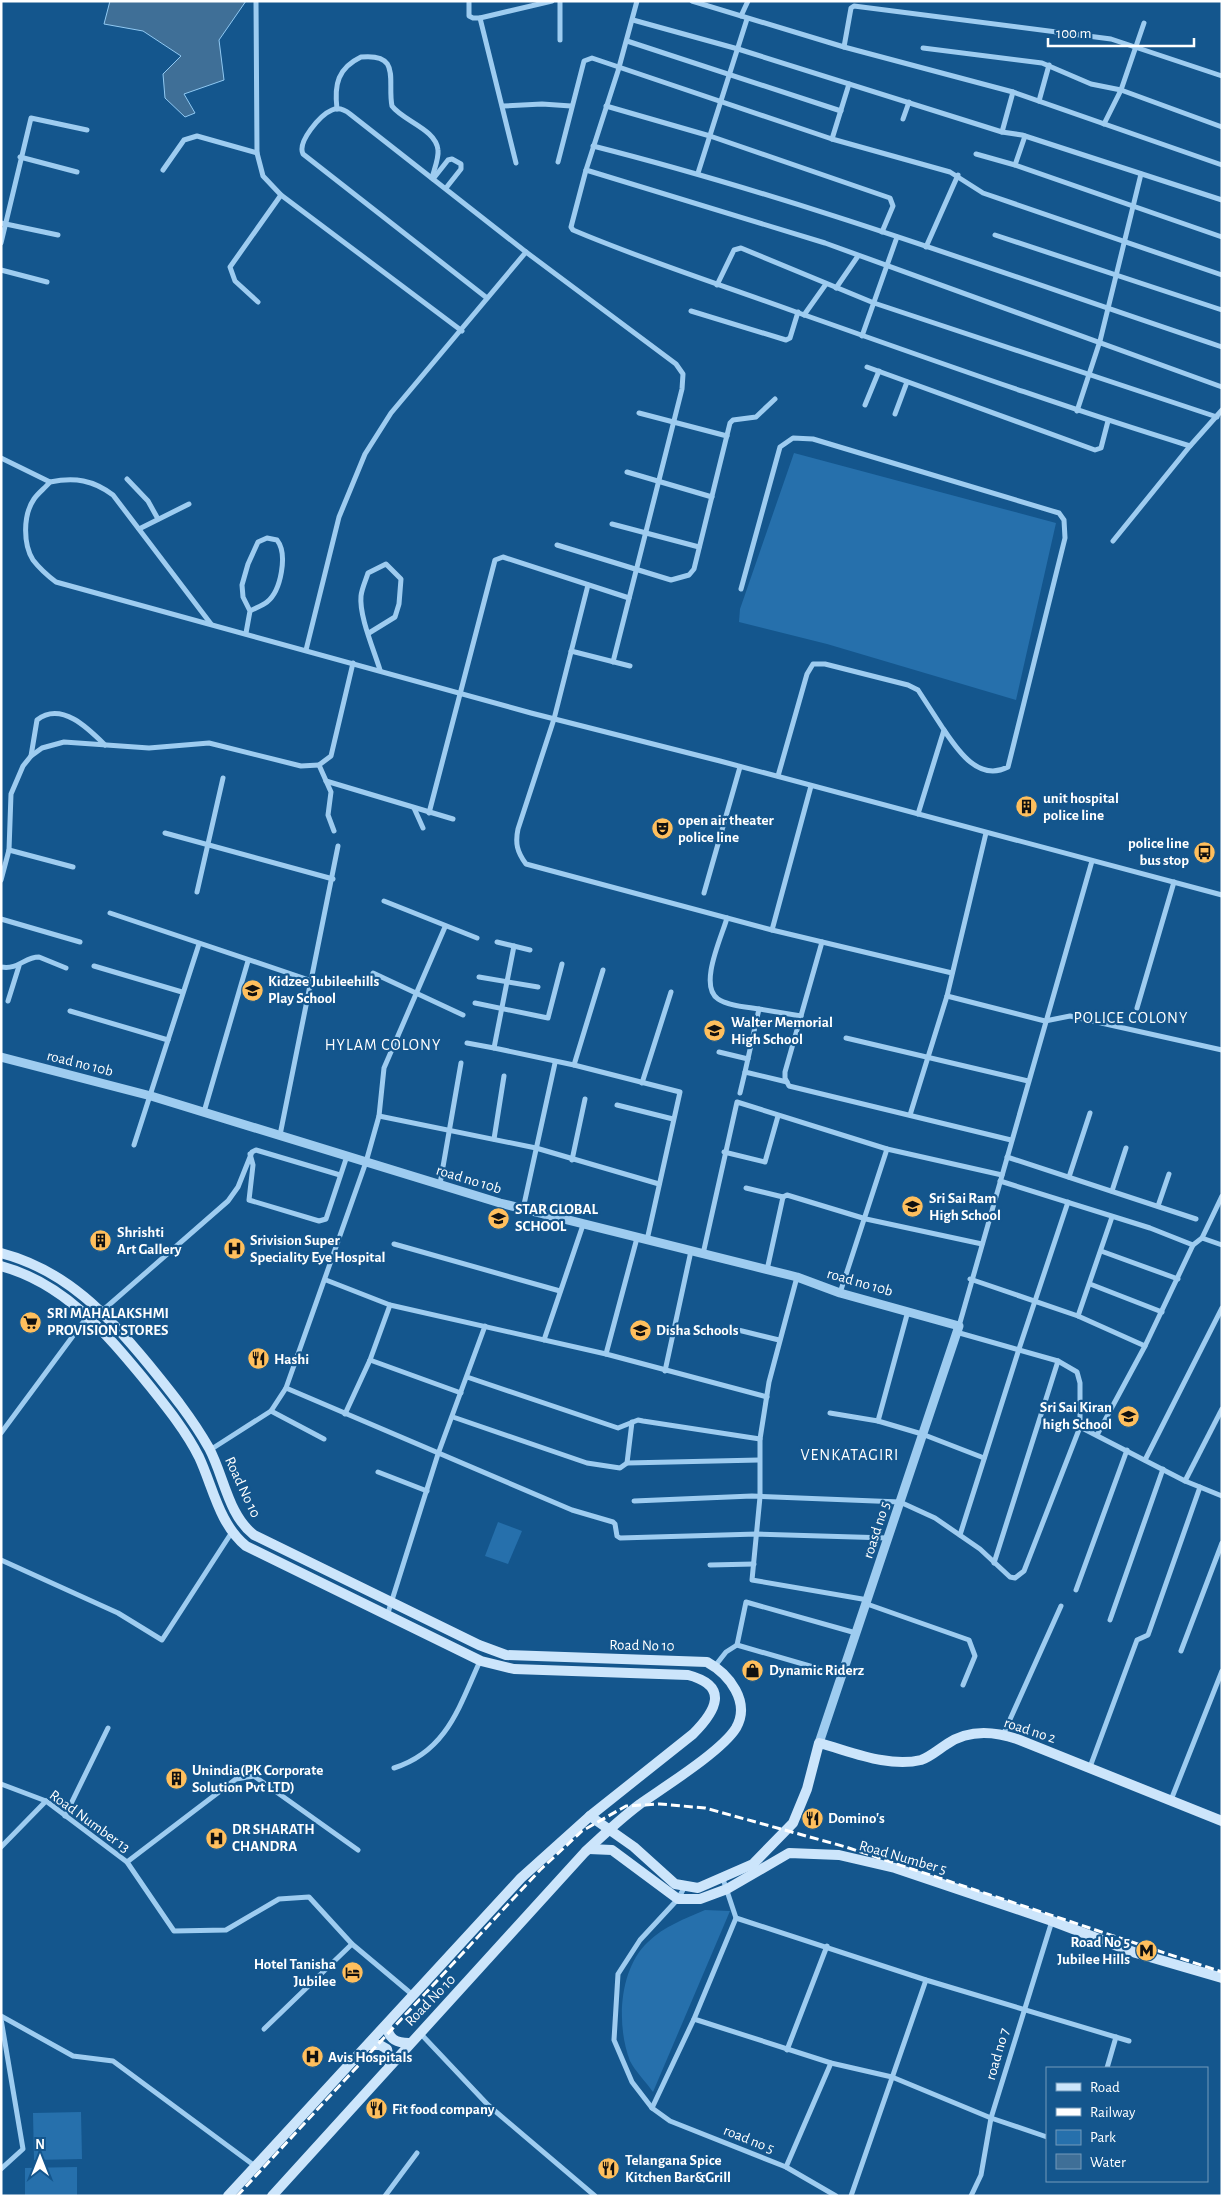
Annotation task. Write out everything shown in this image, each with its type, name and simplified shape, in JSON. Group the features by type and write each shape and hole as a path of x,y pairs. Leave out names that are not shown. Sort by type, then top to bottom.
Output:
{"main road":[{"name":"Road No 10","path":"1,1253 18,1257 49,1271 74,1288 117,1326 182,1406 210,1450 235,1511 247,1530 266,1542 480,1645 506,1655 707,1662 715,1666 731,1681 737,1692 740,1717 735,1729 712,1752 609,1828 440,2014 419,2032 272,2196"},
{"name":"Road No 10","path":"1,1266 43,1283 88,1316 107,1335 172,1413 198,1456 232,1532 246,1546 259,1554 481,1661 514,1669 688,1675 703,1679 712,1686 716,1696 714,1708 707,1720 693,1734 590,1816 521,1878 228,2196"},
{"name":"road no 2","path":"819,1743 877,1759 902,1762 922,1760 956,1738 971,1733 1003,1735 1222,1821"},
{"path":"590,1816 609,1828 675,1884 684,1888 698,1888 723,1879 753,1864 793,1823 807,1789 819,1743"},
{"path":"773,1844 789,1853"},
{"path":"589,1849 612,1850 678,1899 700,1899 727,1889 789,1853"},
{"name":"Road Number 5","path":"789,1853 838,1855 895,1868 1052,1921 1136,1953 1222,1978"},
{"path":"387,2025 390,2037 395,2041 409,2043"},
{"path":"368,2045 380,2045 387,2049 390,2064"}],"street":[{"path":"256,1 257,153 263,176 281,195 462,331"},
{"path":"469,1 469,16 473,18 552,1"},
{"path":"560,1 560,40"},
{"path":"637,1 627,41 586,170 572,230 716,285 1077,411 1190,446"},
{"path":"692,1 708,4 744,18 844,48 1039,100 1222,165"},
{"path":"698,173 738,49 748,1"},
{"path":"844,48 852,4 1111,39 1222,76"},
{"path":"480,18 516,163"},
{"path":"633,20 738,49 1002,132 1025,136 1222,200"},
{"path":"1104,124 1120,90 1144,23"},
{"path":"627,41 841,110"},
{"path":"923,48 1049,65 1067,75 1091,84 1120,90 1222,127"},
{"path":"338,109 336,87 338,77 343,70 361,57 382,59 390,66 392,73 392,106 400,115 427,133 436,143 438,154 433,178"},
{"path":"558,162 571,106 586,59 592,58 832,139 958,175 973,188 983,193 1222,275"},
{"path":"1039,100 1049,65"},
{"path":"832,139 849,84"},
{"path":"1002,132 1013,92"},
{"path":"903,119 909,102"},
{"path":"503,106 542,104 571,106"},
{"path":"606,106 710,136 890,198 893,206 882,232"},
{"path":"487,298 303,154 300,149 303,139 330,110 338,109 350,114 526,252 676,364 683,374 674,422 613,662"},
{"path":"1,243 4,223 30,118 87,130"},
{"path":"163,170 180,145 190,137 198,136 257,153"},
{"path":"1015,165 1025,136"},
{"path":"593,146 698,173 882,232 1222,347"},
{"path":"976,154 1015,165 1132,207 1222,236"},
{"path":"20,157 76,172"},
{"path":"433,178 448,160 457,161 461,164 461,169 446,188"},
{"path":"586,170 825,243 887,267 1100,341 1222,387"},
{"path":"1077,411 1100,341 1123,241 1142,174"},
{"path":"926,247 958,175"},
{"path":"258,302 235,281 230,268 281,195"},
{"path":"4,223 58,235"},
{"path":"995,235 1222,310"},
{"path":"862,336 897,237"},
{"path":"716,285 734,250 739,248 874,303 1217,416"},
{"path":"306,650 333,535 358,468 391,413 462,331 526,252"},
{"path":"836,288 858,256"},
{"path":"1,270 47,282"},
{"path":"691,311 786,340 790,338 801,314 826,284"},
{"path":"867,367 1095,450 1101,448 1108,421"},
{"path":"865,405 879,371"},
{"path":"895,414 907,382"},
{"path":"557,546 671,580 685,578 692,572 730,423 733,420 756,417 775,399"},
{"path":"1113,541 1190,446 1222,410"},
{"path":"639,413 727,436"},
{"path":"742,589 780,447 793,438 814,439 1059,513 1064,520 1065,538 1008,767 993,771 972,764 961,756 918,690 825,664 814,664 807,674 778,776"},
{"path":"1,458 50,482 76,479 92,482 113,495 211,624"},
{"path":"627,472 712,497"},
{"path":"127,480 148,501 158,519"},
{"path":"50,482 28,510 26,524 27,543 32,559 42,571 56,582 72,588 246,633 554,719 778,776 1222,895"},
{"path":"139,528 189,504"},
{"path":"612,524 699,547"},
{"path":"246,633 250,611 242,590 248,564 258,542 267,538 277,540 280,545 282,560 275,591 268,602 250,611"},
{"path":"429,813 497,558 503,557 629,598"},
{"path":"369,633 393,619 399,604 401,579 386,564 368,573 362,593 363,611 369,633 380,670"},
{"path":"588,585 554,719 518,828 516,841 519,854 526,864 772,930 952,973"},
{"path":"571,651 630,666"},
{"path":"1,880 9,850 11,794 23,766 30,756 42,748 64,742 149,748 209,743 301,766 319,765 331,756 353,663"},
{"path":"30,756 37,720 49,712 59,713 84,725 105,745"},
{"path":"918,814 944,730"},
{"path":"319,765 331,792 328,815 334,832"},
{"path":"704,893 740,767"},
{"path":"196,892 223,778"},
{"path":"326,781 453,819"},
{"path":"772,930 811,786"},
{"path":"414,808 423,828"},
{"path":"165,833 333,879"},
{"path":"910,1115 947,996 986,833"},
{"path":"280,1135 333,879 338,846"},
{"path":"9,850 73,867"},
{"path":"634,1501 760,1497 900,1502 935,1518 960,1535 1010,1577 1015,1578 1024,1571 1080,1427 1080,1383 1077,1372 1058,1361 958,1329 970,1279 982,1244 1092,861"},
{"path":"1137,1008 1174,882"},
{"path":"384,900 445,927 477,938"},
{"path":"110,913 312,982"},
{"path":"727,918 710,971 710,989 717,999 724,1002 801,1016"},
{"path":"1,920 80,942"},
{"path":"210,1450 271,1411 286,1388 326,1280 366,1162 379,1116 384,1068 445,927"},
{"path":"497,942 530,950"},
{"path":"786,1082 785,1072 822,942"},
{"path":"134,1145 198,944"},
{"path":"494,1048 514,946"},
{"path":"8,1001 19,966 26,960 39,957 66,968"},
{"path":"204,1112 248,961"},
{"path":"475,1003 548,1018 562,964"},
{"path":"1,967 19,966"},
{"path":"94,966 182,992"},
{"path":"574,1065 603,970"},
{"path":"373,973 463,1015"},
{"path":"479,977 538,987"},
{"path":"642,1083 671,992"},
{"path":"947,996 1046,1022 1070,1016 1222,1050"},
{"path":"740,1093 759,1009"},
{"path":"70,1011 168,1040"},
{"path":"846,1038 1028,1081"},
{"path":"467,1043 555,1063 574,1065 680,1092 647,1240"},
{"path":"719,1052 748,1059"},
{"name":"road no 10b","path":"1,1057 151,1096 524,1209 797,1277 840,1293 908,1310 958,1329"},
{"path":"440,1184 461,1063"},
{"path":"524,1209 555,1063"},
{"path":"745,1072 786,1082 795,1089 1011,1140"},
{"path":"494,1139 504,1076"},
{"path":"572,1160 585,1099"},
{"path":"703,1254 724,1152 737,1102 887,1149 1001,1178 1112,1217 1150,1228 1193,1245"},
{"path":"617,1105 673,1119"},
{"path":"1069,1177 1090,1113"},
{"path":"379,1116 536,1148 659,1184"},
{"path":"724,1152 765,1162 778,1116"},
{"path":"1112,1191 1126,1148"},
{"path":"840,1293 866,1219 887,1149"},
{"path":"102,1311 228,1201 238,1187 250,1154 256,1150 340,1175"},
{"path":"250,1154 253,1165 249,1200 319,1221 326,1219 347,1156"},
{"path":"1007,1156 1196,1219"},
{"path":"1158,1206 1168,1174"},
{"path":"746,1188 783,1198 788,1195 866,1219 982,1244"},
{"path":"1096,1436 1145,1346 1193,1245 1202,1238 1222,1196"},
{"path":"767,1270 783,1198"},
{"path":"960,1535 1068,1202"},
{"path":"1078,1316 1112,1217"},
{"path":"544,1340 583,1225"},
{"path":"606,1354 637,1238"},
{"path":"1202,1238 1222,1245"},
{"path":"394,1244 560,1291"},
{"path":"665,1371 690,1251"},
{"path":"1101,1251 1178,1279"},
{"path":"797,1277 779,1340 760,1438 760,1497 752,1580 867,1602 969,1640 975,1656 963,1685"},
{"path":"970,1279 1078,1316 1145,1346"},
{"path":"326,1280 390,1305 606,1354 767,1397"},
{"path":"1090,1284 1162,1312"},
{"path":"345,1414 370,1360 390,1305"},
{"path":"1145,1460 1222,1308"},
{"path":"878,1421 908,1310"},
{"path":"1,1433 4,1425 88,1316"},
{"path":"387,1616 438,1454 485,1326"},
{"path":"730,1328 779,1340"},
{"name":"roasd no 5","path":"819,1743 958,1329"},
{"path":"370,1360 461,1393"},
{"path":"994,1563 1058,1361"},
{"path":"467,1377 614,1427 624,1427 632,1422 644,1421 760,1438"},
{"path":"286,1388 572,1510 613,1522 617,1536 620,1538 757,1534 888,1538"},
{"path":"1185,1481 1222,1409"},
{"path":"271,1411 324,1440"},
{"path":"830,1413 878,1421 922,1434 984,1458"},
{"path":"453,1417 587,1463 620,1468 628,1463 759,1460"},
{"path":"628,1463 632,1422"},
{"path":"1080,1427 1185,1481 1222,1496"},
{"path":"1076,1590 1127,1450"},
{"path":"1110,1620 1163,1469"},
{"path":"378,1472 427,1491"},
{"path":"1090,1768 1137,1640 1148,1634 1200,1487"},
{"path":"1,1560 118,1613 162,1640 232,1532"},
{"path":"1181,1651 1222,1544"},
{"path":"710,1565 754,1564"},
{"path":"715,1666 726,1652 737,1644 746,1602 856,1633"},
{"path":"1003,1735 1061,1606"},
{"path":"737,1644 841,1675"},
{"path":"394,1768 421,1757 442,1737 481,1661"},
{"path":"1171,1800 1222,1671"},
{"path":"65,1816 108,1728"},
{"path":"127,1862 236,1779 254,1776 358,1850"},
{"name":"Road Number 13","path":"1,1784 46,1801 127,1862 174,1930 226,1930 279,1899 309,1897 352,1944 414,1996"},
{"path":"1,1847 46,1801"},
{"path":"652,2108 694,2019 736,1918 723,1879"},
{"name":"road no 5","path":"684,1888 678,1899 640,1940 618,1974 614,2040 632,2082 652,2108 670,2121 786,2167 836,2196"},
{"path":"736,1918 827,1946 926,1980 1129,2041"},
{"name":"road no 7","path":"971,2196 982,2175 991,2118 1052,1921"},
{"path":"264,2029 352,1944"},
{"path":"787,2050 827,1946"},
{"path":"851,2196 926,1980"},
{"path":"1,2017 74,2056 113,2061 255,2167"},
{"path":"1,2017 23,2149 1,2169"},
{"path":"694,2019 831,2063 892,2077 991,2118 1046,2137"},
{"path":"419,2032 488,2105 595,2196"},
{"path":"1107,2067 1116,2037"},
{"path":"786,2167 831,2063"},
{"path":"385,2196 417,2152"}],"green space":[{"path":"794,453 1056,523 1016,700 827,644 739,622 740,609"},
{"path":"498,1522 522,1531 508,1564 485,1556"},
{"path":"705,1910 730,1911 653,2092 632,2065 626,2047 622,2015 626,1982 638,1953 654,1936 668,1927"},
{"path":"81,2112 82,2159 34,2160 33,2113"},
{"path":"77,2167 77,2196 25,2196 25,2168"}],"water":[{"path":"110,1 246,1 219,40 224,80 184,94 195,113 185,117 165,98 163,74 181,56 143,31 104,24"}],"railway":[{"path":"237,2196 540,1870 582,1831 626,1806 660,1804 705,1808 846,1847 1222,1972"}],"place":[{"name":"unit hospital police line","path":"1027,807"},
{"name":"open air theater police line","path":"662,829"},
{"name":"police line bus stop","path":"1205,852"},
{"name":"Kidzee Jubileehills Play School","path":"252,990"},
{"name":"Walter Memorial High School","path":"715,1031"},
{"name":"Sri Sai Ram High School","path":"913,1207"},
{"name":"STAR GLOBAL SCHOOL","path":"499,1218"},
{"name":"Shrishti Art Gallery","path":"101,1241"},
{"name":"Srivision Super Speciality Eye Hospital","path":"234,1249"},
{"name":"SRI MAHALAKSHMI PROVISION STORES","path":"31,1322"},
{"name":"Disha Schools","path":"640,1330"},
{"name":"Hashi","path":"258,1359"},
{"name":"Sri Sai Kiran high School","path":"1128,1416"},
{"name":"Dynamic Riderz","path":"753,1670"},
{"name":"Unindia(PK Corporate Solution Pvt LTD)","path":"176,1779"},
{"name":"Domino's","path":"812,1818"},
{"name":"DR SHARATH CHANDRA","path":"216,1838"},
{"name":"Road No 5 Jubilee Hills","path":"1146,1951"},
{"name":"Hotel Tanisha Jubilee","path":"352,1973"},
{"name":"Avis Hospitals","path":"312,2057"},
{"name":"Fit food company","path":"376,2109"},
{"name":"Telangana Spice Kitchen Bar&Grill","path":"609,2169"}],"district":[{"name":"POLICE COLONY","path":"1131,1017"},
{"name":"HYLAM COLONY","path":"383,1044"},
{"name":"VENKATAGIRI","path":"850,1454"}]}
